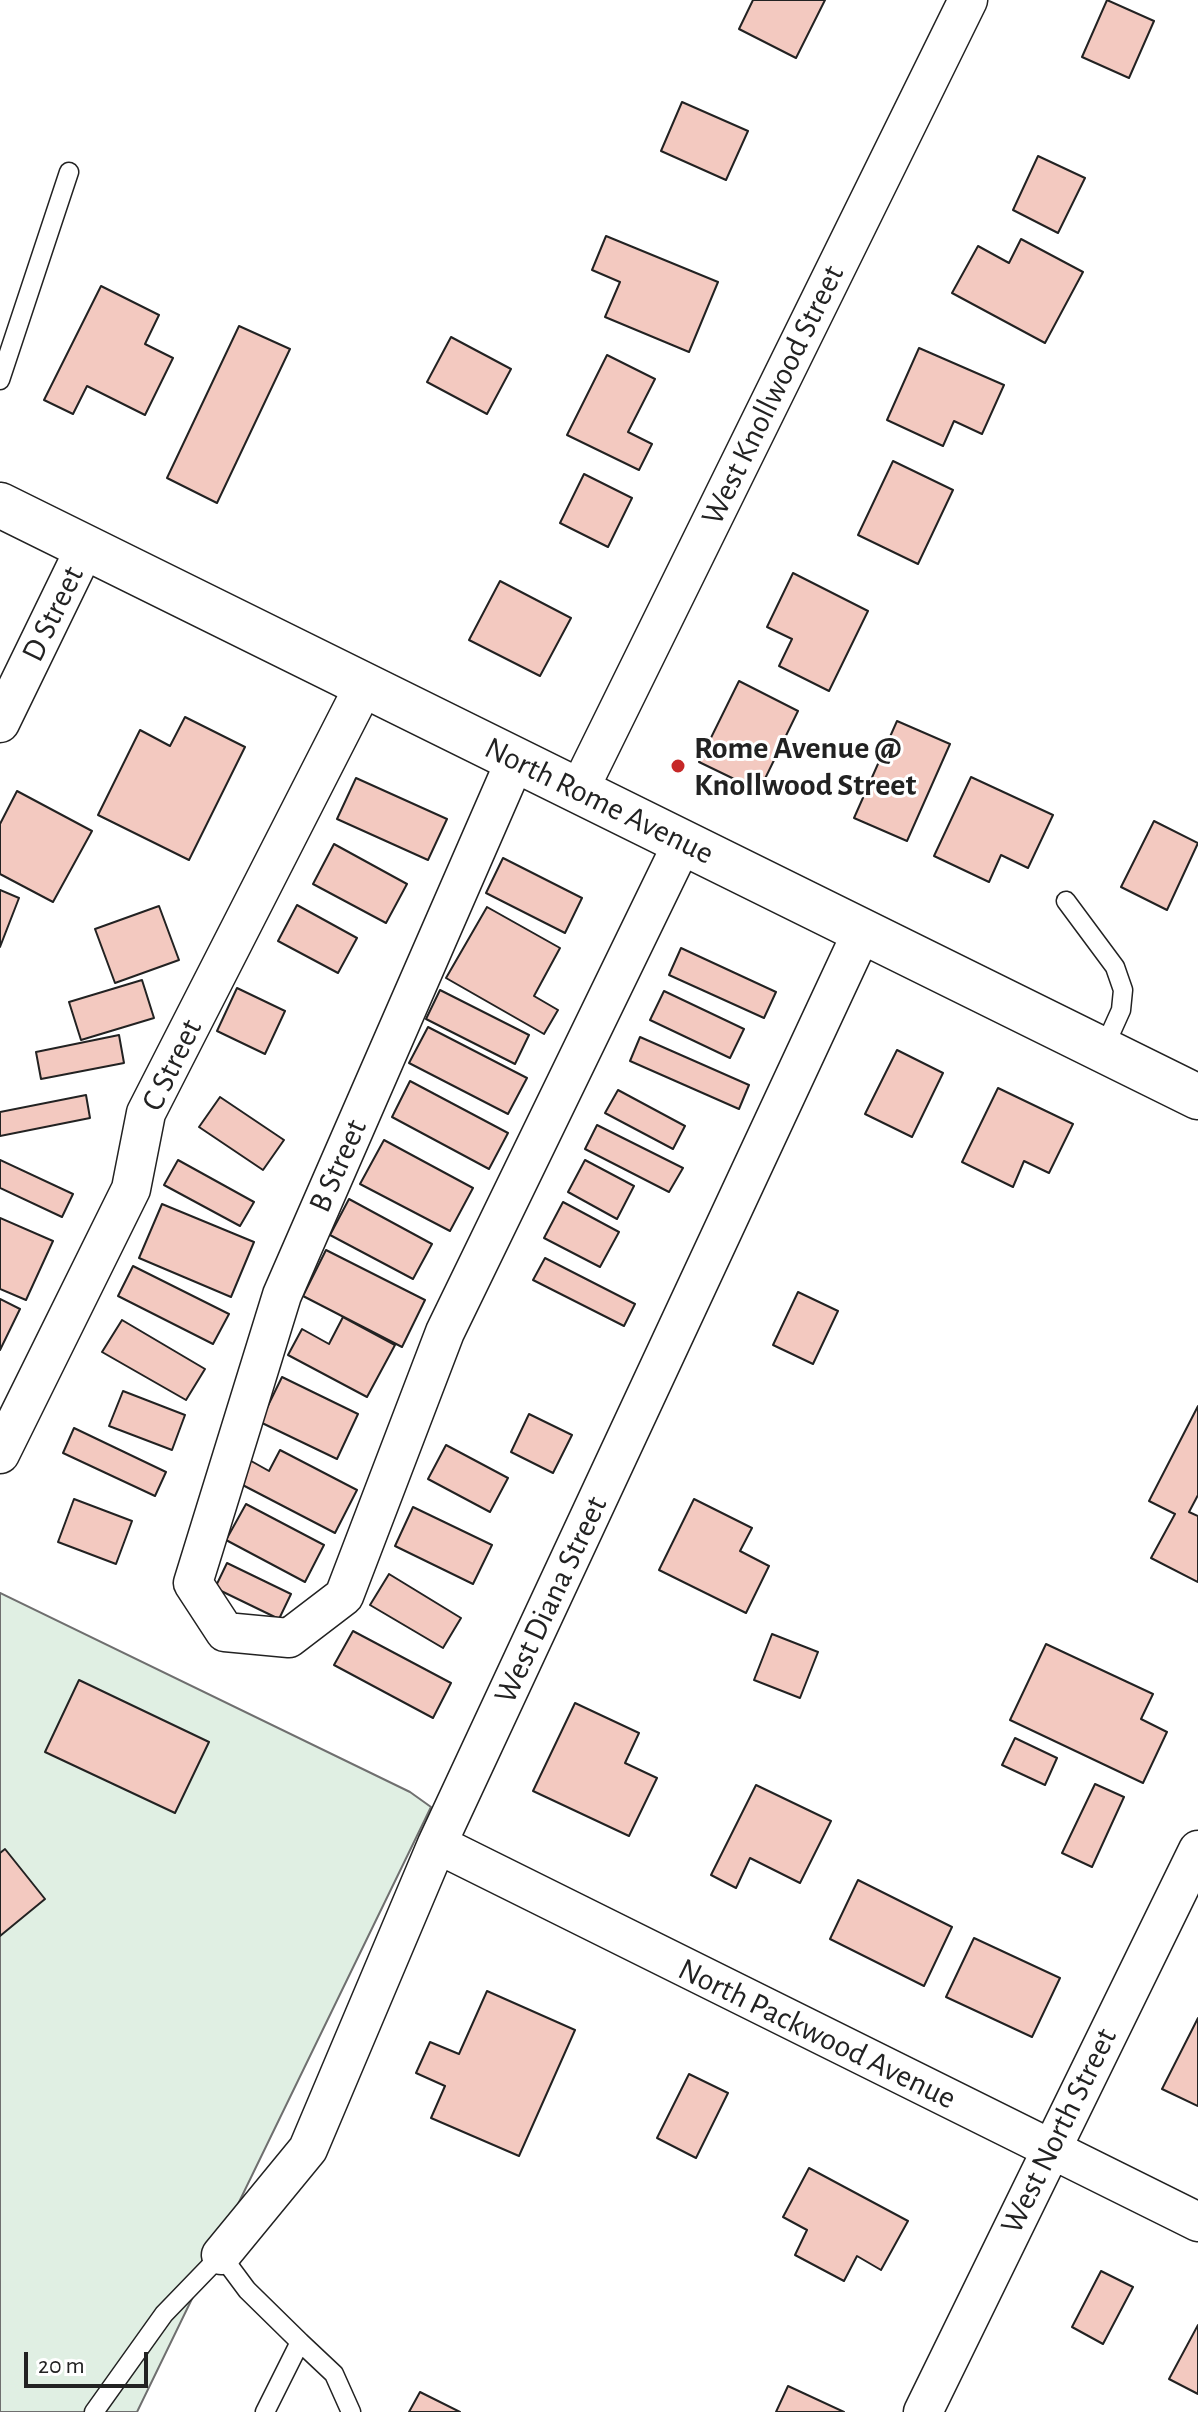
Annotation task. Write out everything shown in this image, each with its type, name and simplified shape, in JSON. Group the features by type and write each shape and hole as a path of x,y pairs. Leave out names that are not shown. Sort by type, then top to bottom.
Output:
{"street":[{"name":"West Knollwood Street","path":"579,790 968,0"},
{"name":"North Rome Avenue","path":"0,505 1198,1097"},
{"name":"D Street","path":"0,723 85,548"},
{"name":"C Street","path":"0,1454 131,1189 146,1113 365,684"},
{"name":"B Street","path":"515,761 282,1295 193,1583 225,1632 289,1638 344,1596 445,1332 683,842"},
{"name":"West Diana Street","path":"221,2255 308,2149 437,1844 862,932"},
{"name":"North Packwood Avenue","path":"437,1844 1198,2222"},
{"name":"West North Street","path":"923,2412 1198,1850"}],"lane":[{"path":"0,380 69,172"},
{"path":"1066,901 1115,967 1123,990 1121,1010 1103,1050"},
{"path":"94,2412 164,2314 221,2255 247,2290 334,2374 351,2412"},
{"path":"265,2412 300,2342"}],"green space":[{"path":"0,1593 410,1792 431,1807 137,2412 0,2412"}],"building":[{"path":"753,0 825,0 796,58 739,29"},
{"path":"1107,0 1154,21 1129,78 1082,57"},
{"path":"682,102 748,131 726,180 661,151"},
{"path":"1038,156 1085,178 1058,233 1013,210"},
{"path":"606,236 718,282 689,352 605,317 620,282 592,270"},
{"path":"1021,239 1083,272 1045,343 952,293 978,246 1009,263"},
{"path":"101,286 159,315 145,344 173,358 145,415 87,386 73,414 44,400"},
{"path":"239,326 290,349 217,503 167,478"},
{"path":"451,337 511,369 487,414 427,382"},
{"path":"919,348 1004,385 982,434 954,421 943,446 887,420"},
{"path":"607,355 655,379 628,432 652,444 639,470 567,435"},
{"path":"893,461 953,490 918,564 858,535"},
{"path":"584,474 632,498 608,547 560,523"},
{"path":"793,573 868,611 829,691 779,666 792,639 767,627"},
{"path":"500,581 571,618 540,676 469,640"},
{"path":"739,681 798,711 759,791 699,762"},
{"path":"185,717 245,747 189,860 98,815 140,730 170,746"},
{"path":"897,721 950,744 907,841 854,818"},
{"path":"971,777 1053,815 1028,868 1001,855 989,882 934,856"},
{"path":"356,778 447,819 428,860 337,819"},
{"path":"17,791 92,831 53,902 0,874 0,824"},
{"path":"1154,821 1198,843 1167,910 1121,887"},
{"path":"334,844 407,884 386,923 313,884"},
{"path":"503,858 582,898 565,933 486,893"},
{"path":"0,890 19,898 0,947"},
{"path":"297,905 357,938 338,973 278,941"},
{"path":"159,906 179,960 115,983 95,929"},
{"path":"487,907 560,948 534,996 558,1010 544,1034 446,978"},
{"path":"681,948 776,992 764,1018 669,975"},
{"path":"142,980 154,1018 81,1040 69,1002"},
{"path":"237,988 285,1011 265,1054 217,1031"},
{"path":"440,990 529,1035 515,1064 426,1019"},
{"path":"664,991 744,1029 730,1058 650,1020"},
{"path":"428,1027 527,1078 508,1114 409,1063"},
{"path":"119,1035 124,1063 41,1079 36,1052"},
{"path":"640,1037 749,1085 739,1109 630,1061"},
{"path":"897,1050 943,1073 912,1137 865,1114"},
{"path":"410,1081 508,1133 489,1169 392,1117"},
{"path":"998,1088 1073,1124 1049,1173 1024,1161 1013,1187 962,1162"},
{"path":"618,1090 685,1126 673,1149 605,1113"},
{"path":"86,1095 90,1118 0,1136 0,1112"},
{"path":"220,1097 284,1140 263,1170 199,1127"},
{"path":"597,1125 683,1168 669,1192 585,1149"},
{"path":"384,1140 473,1188 450,1231 360,1184"},
{"path":"0,1160 73,1194 62,1217 0,1188"},
{"path":"178,1160 254,1202 240,1226 164,1185"},
{"path":"585,1160 634,1186 617,1219 568,1192"},
{"path":"349,1199 432,1244 413,1279 330,1235"},
{"path":"563,1202 619,1232 600,1267 544,1238"},
{"path":"162,1204 254,1242 231,1297 139,1258"},
{"path":"0,1218 53,1241 26,1300 0,1289"},
{"path":"326,1250 425,1300 402,1347 303,1296"},
{"path":"545,1258 635,1304 624,1326 533,1280"},
{"path":"133,1266 229,1314 213,1344 118,1296"},
{"path":"798,1292 838,1311 813,1364 773,1345"},
{"path":"0,1299 20,1309 0,1350"},
{"path":"343,1317 395,1345 367,1397 288,1355 302,1329 329,1344"},
{"path":"122,1320 205,1369 186,1400 102,1352"},
{"path":"282,1377 358,1414 337,1459 260,1422"},
{"path":"123,1391 185,1415 172,1450 109,1426"},
{"path":"1198,1406 1198,1495 1189,1512 1198,1516 1198,1582 1151,1558 1175,1514 1149,1501"},
{"path":"529,1414 572,1435 553,1473 511,1452"},
{"path":"74,1428 166,1472 155,1496 63,1453"},
{"path":"446,1445 508,1478 490,1512 428,1479"},
{"path":"280,1450 357,1490 335,1533 233,1480 244,1457 269,1471"},
{"path":"74,1499 132,1521 116,1564 58,1542"},
{"path":"694,1499 752,1528 740,1551 769,1566 746,1613 659,1570"},
{"path":"246,1504 324,1545 305,1582 226,1540"},
{"path":"413,1507 492,1545 473,1584 395,1546"},
{"path":"227,1563 291,1594 279,1619 215,1588"},
{"path":"389,1574 461,1618 443,1648 370,1605"},
{"path":"353,1631 451,1683 433,1718 334,1665"},
{"path":"772,1634 818,1652 800,1698 754,1680"},
{"path":"1046,1644 1153,1694 1141,1719 1167,1732 1143,1783 1010,1720"},
{"path":"79,1680 209,1742 175,1813 45,1752"},
{"path":"575,1703 639,1733 625,1763 657,1778 629,1836 533,1791"},
{"path":"1015,1738 1057,1758 1045,1785 1002,1765"},
{"path":"1095,1784 1124,1797 1092,1867 1062,1853"},
{"path":"756,1785 831,1821 800,1883 750,1858 736,1888 711,1875"},
{"path":"5,1849 45,1899 0,1936 0,1853"},
{"path":"858,1880 952,1927 924,1986 830,1939"},
{"path":"974,1938 1060,1978 1032,2037 946,1997"},
{"path":"487,1991 575,2030 519,2156 431,2118 445,2086 416,2073 430,2042 459,2054"},
{"path":"1198,2018 1198,2106 1162,2089"},
{"path":"689,2074 728,2093 696,2158 657,2138"},
{"path":"809,2168 908,2221 881,2270 857,2256 844,2281 795,2255 807,2230 783,2217"},
{"path":"1101,2271 1133,2287 1103,2344 1072,2327"},
{"path":"1198,2325 1198,2394 1169,2379"},
{"path":"788,2386 844,2412 776,2412"},
{"path":"420,2392 460,2412 409,2412"}],"place":[{"name":"Rome Avenue @ Knollwood Street","path":"678,766"}]}
